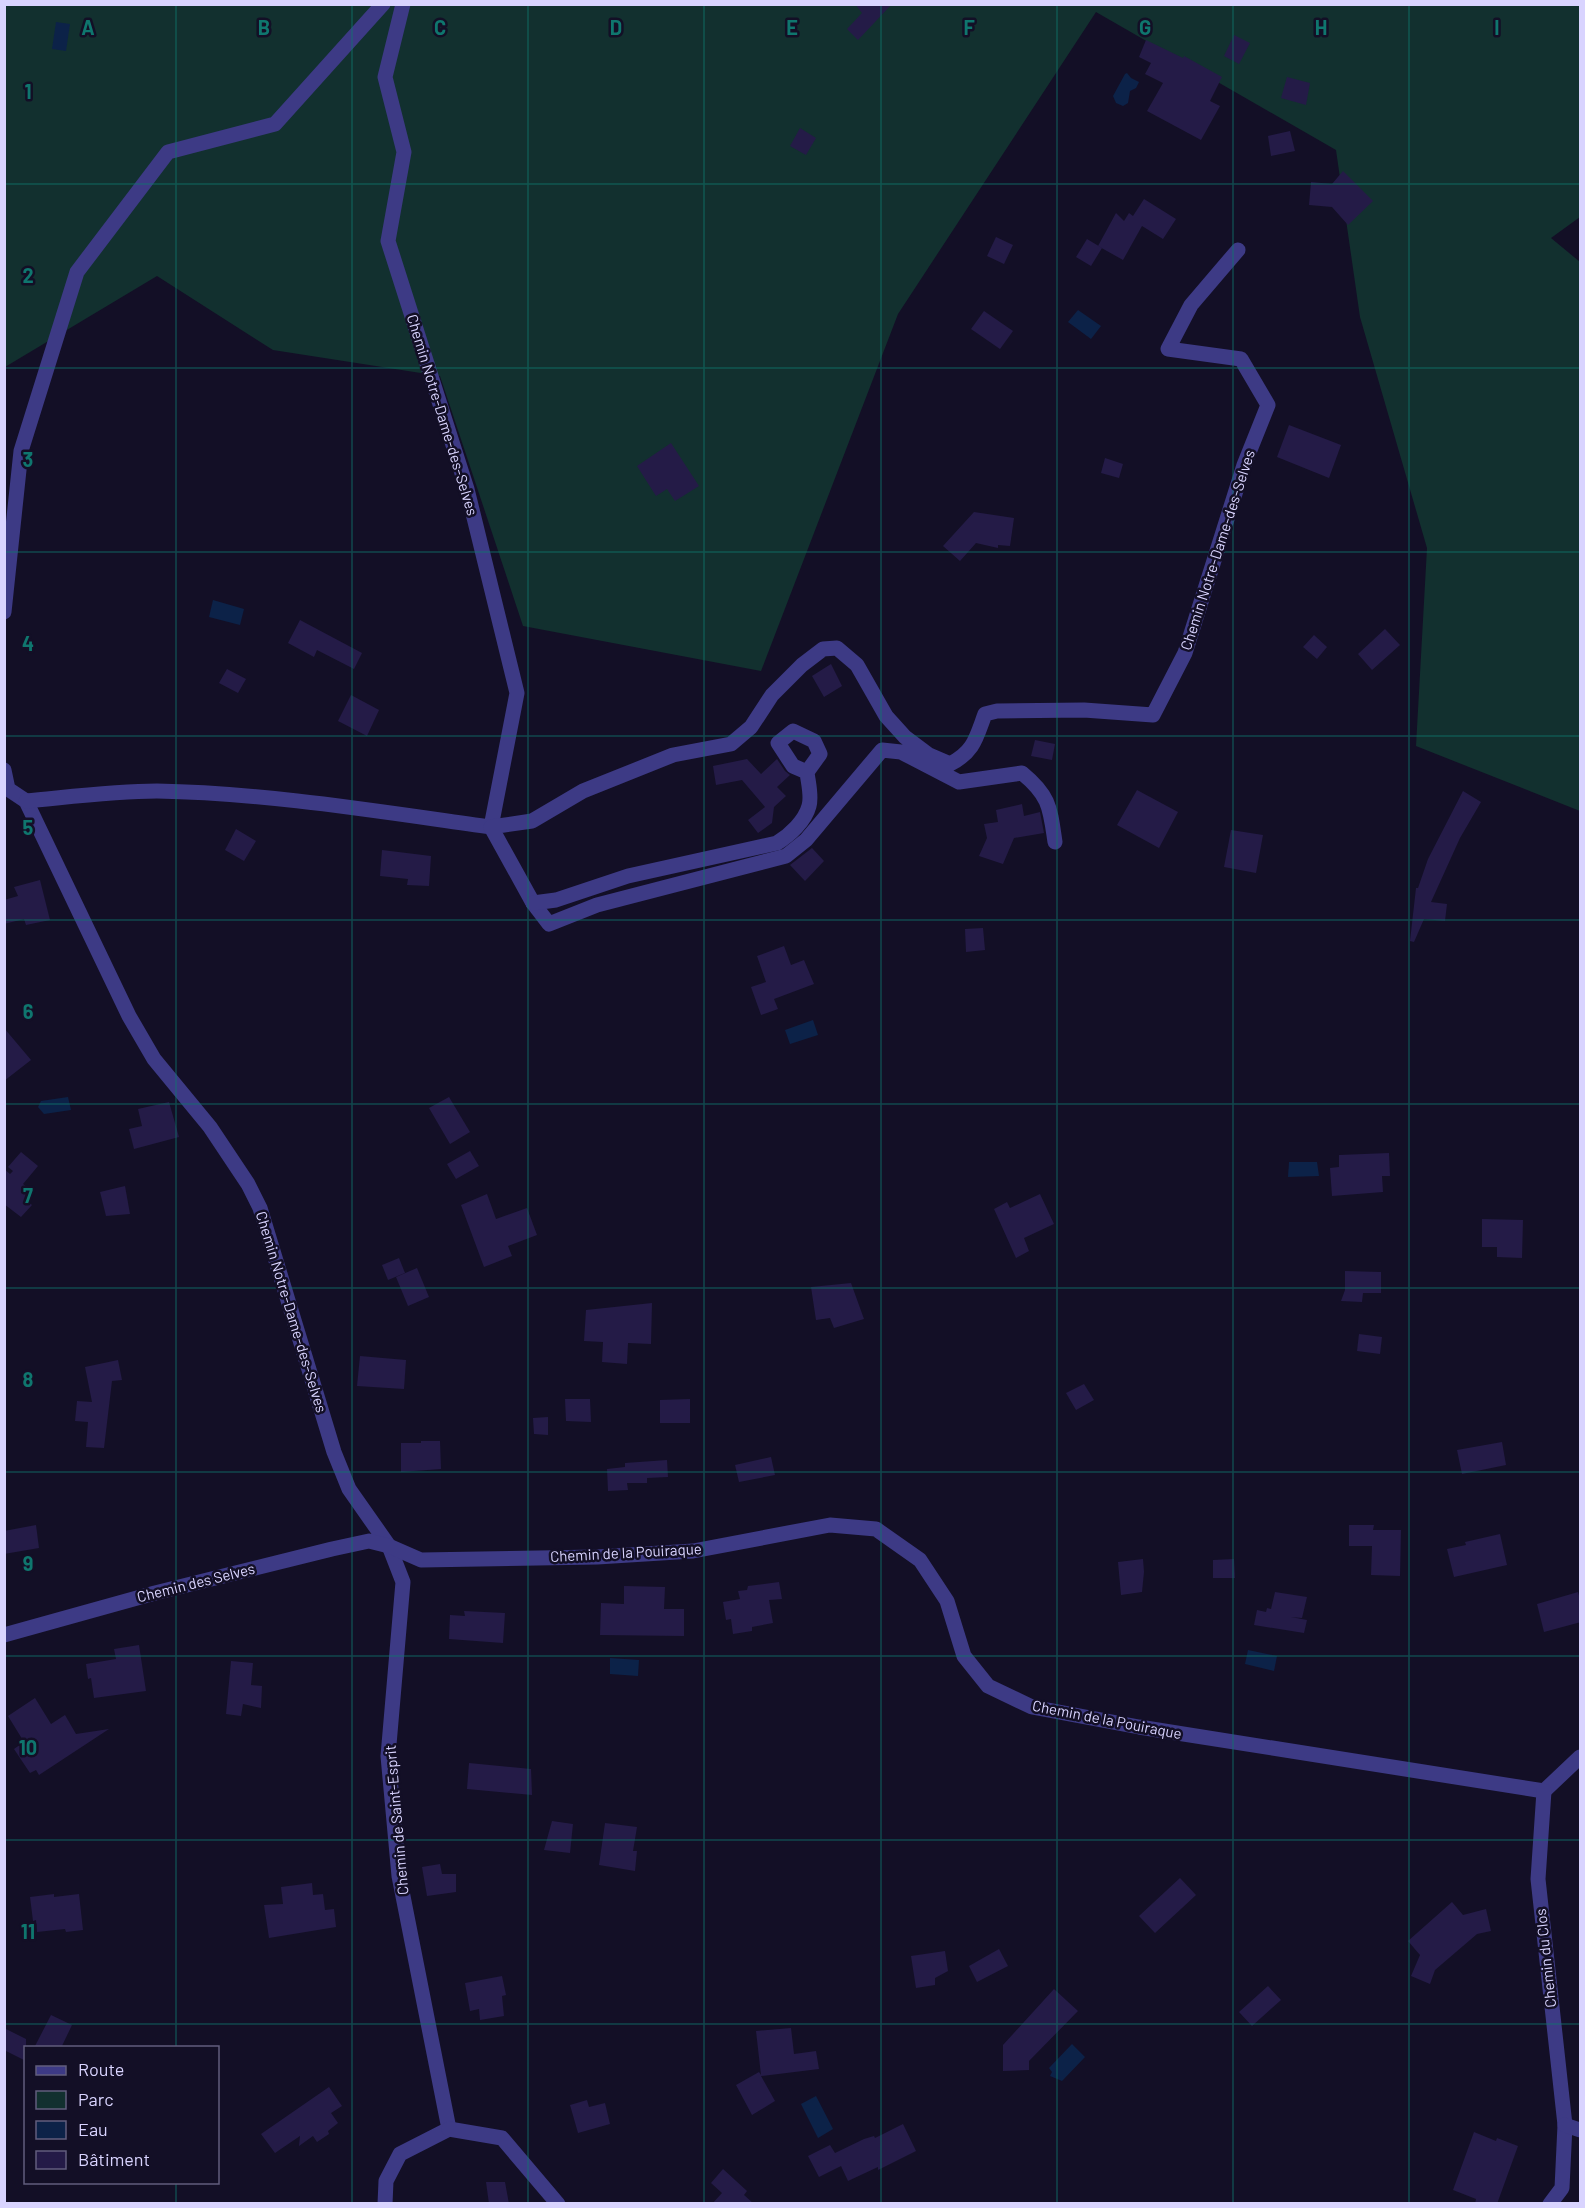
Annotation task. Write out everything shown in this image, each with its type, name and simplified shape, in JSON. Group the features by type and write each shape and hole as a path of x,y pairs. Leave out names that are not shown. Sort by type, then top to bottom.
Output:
{"street":[{"path":"4,612 21,451 78,272 168,152 274,124 383,4"},
{"name":"Chemin Notre-Dame-des-Selves","path":"403,4 385,76 404,152 388,241 467,489 517,693 492,827"},
{"name":"Chemin Notre-Dame-des-Selves","path":"26,801 157,791 290,800 492,827 532,821 583,791 673,755 731,744 751,727 772,695 802,665 823,649 837,648 857,665 886,716 905,736 929,755 950,764 966,756 985,714 991,712 1084,710 1153,715 1185,653 1244,465 1268,405 1241,359 1168,349 1191,304 1238,250"},
{"path":"492,827 533,903 549,924 597,905 786,856 806,840 882,750 901,752 959,782 1022,772 1036,784 1050,805 1055,842"},
{"name":"Chemin Notre-Dame-des-Selves","path":"4,770 8,789 26,801 129,1016 149,1050 210,1127 261,1208 334,1452 349,1489 389,1546"},
{"path":"533,903 556,900 628,876 777,843 788,836 802,820 810,805 807,771"},
{"name":"Chemin de la Pouiraque","path":"389,1546 421,1560 597,1557 693,1551 830,1525 876,1529 920,1560 947,1601 964,1656 988,1686 1032,1707 1162,1731 1544,1791"},
{"name":"Chemin des Selves","path":"4,1635 155,1593 332,1549 369,1541 389,1546"},
{"name":"Chemin de Saint-Esprit","path":"389,1546 403,1582 388,1756 399,1876 449,2129"},
{"path":"1544,1791 1581,1757"},
{"name":"Chemin du Clos","path":"1544,1791 1538,1879 1565,2125 1562,2188 1550,2204"},
{"path":"1565,2125 1581,2130"},
{"path":"385,2204 386,2181 400,2154 449,2129 502,2138 558,2204"}],"green space":[{"path":"4,5 1580,5 1580,217 1551,238 1580,262 1580,811 1416,746 1427,548 1360,317 1336,150 1096,12 898,314 761,671 523,626 440,376 273,350 157,276 5,367"}],"water":[{"path":"56,22 70,24 66,51 52,49"},
{"path":"1127,73 1139,82 1136,88 1130,91 1128,103 1123,106 1116,103 1113,96"},
{"path":"1078,310 1101,326 1091,339 1068,322"},
{"path":"213,600 244,609 240,625 209,617"},
{"path":"813,1020 818,1035 790,1044 785,1030"},
{"path":"68,1097 71,1110 44,1114 38,1107 41,1101"},
{"path":"1289,1162 1317,1162 1319,1176 1288,1177"},
{"path":"1248,1650 1277,1656 1274,1671 1245,1664"},
{"path":"610,1658 639,1660 638,1676 610,1674"},
{"path":"1072,2044 1085,2057 1062,2081 1050,2076 1052,2072 1049,2068"},
{"path":"816,2096 833,2129 818,2138 801,2104"}],"building":[{"path":"855,4 892,4 858,40 847,29 862,13"},
{"path":"1234,35 1250,43 1239,64 1224,56"},
{"path":"1146,40 1183,58 1184,56 1222,77 1210,101 1220,106 1201,140 1147,111 1163,83 1145,74 1151,63 1139,57"},
{"path":"1287,77 1310,83 1306,105 1281,98"},
{"path":"800,128 816,138 806,155 790,146"},
{"path":"1290,131 1295,151 1271,156 1268,136"},
{"path":"1343,171 1373,201 1348,225 1332,207 1309,205 1311,182 1332,184"},
{"path":"1144,199 1176,219 1163,239 1142,226 1123,260 1098,246 1116,213 1124,221 1129,213 1133,216"},
{"path":"996,237 1013,245 1004,264 987,256"},
{"path":"1087,239 1102,248 1091,266 1076,257"},
{"path":"984,311 1013,331 1000,349 971,329"},
{"path":"1289,425 1341,445 1329,478 1277,457"},
{"path":"671,443 699,486 675,501 667,489 656,496 637,466"},
{"path":"1105,458 1123,464 1119,478 1101,473"},
{"path":"974,512 1014,518 1010,546 998,545 998,548 976,543 960,561 943,546"},
{"path":"300,620 362,653 354,669 317,650 314,657 288,643"},
{"path":"1385,629 1400,645 1372,670 1358,654"},
{"path":"1314,635 1327,647 1317,659 1303,647"},
{"path":"831,664 842,686 824,697 812,676"},
{"path":"227,669 246,679 238,693 219,683"},
{"path":"351,695 379,710 367,736 338,721"},
{"path":"1035,740 1055,744 1052,760 1031,756"},
{"path":"747,759 761,774 777,759 790,775 777,787 786,796 774,807 772,823 758,833 748,820 765,807 742,780 716,785 713,766"},
{"path":"1137,790 1178,812 1159,848 1117,825"},
{"path":"1463,791 1481,802 1460,838 1431,902 1447,904 1445,921 1424,919 1414,942 1410,941 1416,888 1418,888 1428,859"},
{"path":"1022,804 1024,816 1040,812 1044,833 1014,838 1003,864 979,856 987,838 984,824 998,822 996,810"},
{"path":"236,829 256,841 244,861 225,850"},
{"path":"1231,830 1263,835 1256,873 1224,867"},
{"path":"812,848 824,861 805,881 790,865"},
{"path":"382,850 431,856 429,886 407,885 408,879 380,876"},
{"path":"40,880 50,920 26,925 24,919 4,924 4,900 18,896 14,887"},
{"path":"983,928 985,950 966,952 965,929"},
{"path":"784,946 791,965 804,960 814,984 774,999 778,1009 761,1015 751,987 766,982 757,956"},
{"path":"4,1028 31,1060 4,1081"},
{"path":"449,1097 470,1132 450,1144 429,1108"},
{"path":"169,1102 179,1137 134,1149 129,1129 142,1126 138,1109"},
{"path":"470,1151 479,1166 456,1179 447,1164"},
{"path":"21,1152 38,1166 23,1184 33,1192 26,1200 32,1205 21,1217 4,1204 4,1169 10,1174 13,1171 8,1167"},
{"path":"1389,1153 1390,1176 1382,1176 1383,1192 1332,1196 1330,1168 1339,1167 1339,1155"},
{"path":"125,1186 130,1214 106,1216 100,1192"},
{"path":"487,1194 496,1219 527,1208 537,1235 508,1246 512,1256 484,1267 461,1205"},
{"path":"1040,1194 1054,1224 1024,1238 1029,1251 1016,1258 994,1209 1007,1202 1010,1208"},
{"path":"1482,1219 1523,1220 1522,1258 1497,1257 1497,1247 1482,1247"},
{"path":"399,1258 405,1273 388,1280 382,1265"},
{"path":"417,1268 429,1297 408,1306 396,1277"},
{"path":"1345,1271 1381,1272 1381,1293 1363,1293 1362,1302 1341,1301 1345,1290"},
{"path":"851,1283 864,1319 834,1328 830,1318 816,1320 811,1287"},
{"path":"652,1303 651,1344 628,1343 627,1364 602,1362 603,1342 584,1341 586,1310"},
{"path":"1359,1334 1382,1337 1380,1354 1357,1351"},
{"path":"360,1356 406,1360 404,1389 357,1386"},
{"path":"118,1360 122,1380 112,1381 104,1448 86,1447 88,1422 75,1421 77,1401 92,1402 85,1367"},
{"path":"1084,1384 1094,1400 1076,1410 1066,1393"},
{"path":"565,1399 590,1399 591,1422 566,1421"},
{"path":"690,1399 690,1423 660,1423 660,1400"},
{"path":"548,1417 548,1435 534,1434 533,1418"},
{"path":"421,1441 440,1441 441,1469 401,1472 401,1443 421,1443"},
{"path":"1502,1442 1506,1465 1462,1474 1457,1450"},
{"path":"771,1457 775,1475 739,1482 735,1465"},
{"path":"667,1460 668,1477 647,1478 647,1483 627,1483 628,1490 608,1491 607,1469 625,1467 625,1463"},
{"path":"36,1525 39,1548 4,1554 4,1531"},
{"path":"1349,1525 1374,1525 1373,1530 1401,1530 1400,1576 1371,1575 1372,1546 1349,1546"},
{"path":"1500,1534 1507,1565 1454,1577 1447,1549 1466,1545 1465,1542"},
{"path":"1143,1559 1142,1592 1121,1595 1118,1562"},
{"path":"1234,1559 1235,1578 1213,1578 1213,1560"},
{"path":"779,1582 782,1599 769,1600 773,1623 752,1627 752,1631 733,1634 731,1619 726,1620 723,1602 740,1599 738,1591 747,1590 748,1586"},
{"path":"624,1586 665,1587 664,1609 684,1609 684,1636 600,1635 601,1603 624,1604"},
{"path":"1275,1592 1307,1597 1302,1618 1291,1617 1307,1620 1304,1633 1254,1625 1257,1610 1266,1612 1267,1608 1271,1609"},
{"path":"1578,1592 1581,1602 1581,1622 1544,1632 1537,1604"},
{"path":"464,1611 505,1613 503,1643 449,1639 450,1615 465,1616"},
{"path":"139,1645 146,1691 94,1698 86,1664 116,1659 114,1649"},
{"path":"231,1661 253,1663 251,1685 262,1686 261,1708 243,1704 241,1716 226,1714"},
{"path":"35,1698 51,1724 65,1715 76,1734 109,1729 39,1775 36,1770 30,1773 14,1749 24,1742 8,1716"},
{"path":"469,1763 531,1769 532,1795 467,1789"},
{"path":"552,1821 573,1824 570,1853 544,1850"},
{"path":"605,1823 637,1827 633,1851 637,1851 635,1871 599,1865"},
{"path":"440,1864 442,1874 456,1874 456,1892 427,1896 422,1867"},
{"path":"1180,1878 1196,1895 1155,1933 1139,1916"},
{"path":"312,1883 313,1895 323,1894 325,1910 334,1909 336,1927 269,1938 264,1905 283,1904 281,1887"},
{"path":"54,1894 54,1897 79,1894 83,1930 37,1932 30,1897"},
{"path":"1452,1902 1463,1915 1486,1909 1491,1931 1477,1934 1435,1970 1430,1984 1411,1976 1420,1955 1408,1941"},
{"path":"999,1949 1008,1966 977,1982 969,1966"},
{"path":"945,1951 948,1971 935,1978 935,1985 916,1988 911,1956"},
{"path":"502,1976 506,1995 502,1996 504,2016 480,2020 479,2009 470,2011 465,1983"},
{"path":"1268,1986 1281,2000 1252,2026 1239,2012"},
{"path":"1054,1989 1078,2011 1029,2061 1029,2070 1003,2071 1003,2045"},
{"path":"51,2015 72,2025 62,2046 35,2046"},
{"path":"4,2028 26,2039 24,2060 4,2050"},
{"path":"791,2028 794,2054 816,2051 819,2069 761,2076 775,2101 752,2115 736,2085 759,2072 761,2075 756,2031"},
{"path":"329,2087 342,2106 331,2113 338,2123 328,2131 329,2134 317,2142 313,2136 299,2146 300,2136 275,2153 261,2134"},
{"path":"587,2100 589,2107 605,2103 610,2124 578,2133 570,2105"},
{"path":"903,2124 916,2151 878,2170 878,2167 848,2181 841,2166 819,2177 808,2156 830,2145 835,2153 864,2139 874,2136 875,2138"},
{"path":"1474,2132 1496,2141 1497,2138 1518,2146 1497,2204 1475,2204 1476,2199 1453,2190"},
{"path":"723,2169 747,2191 744,2195 754,2204 712,2204 722,2193 711,2183"},
{"path":"486,2182 505,2182 509,2204 489,2204"}]}
